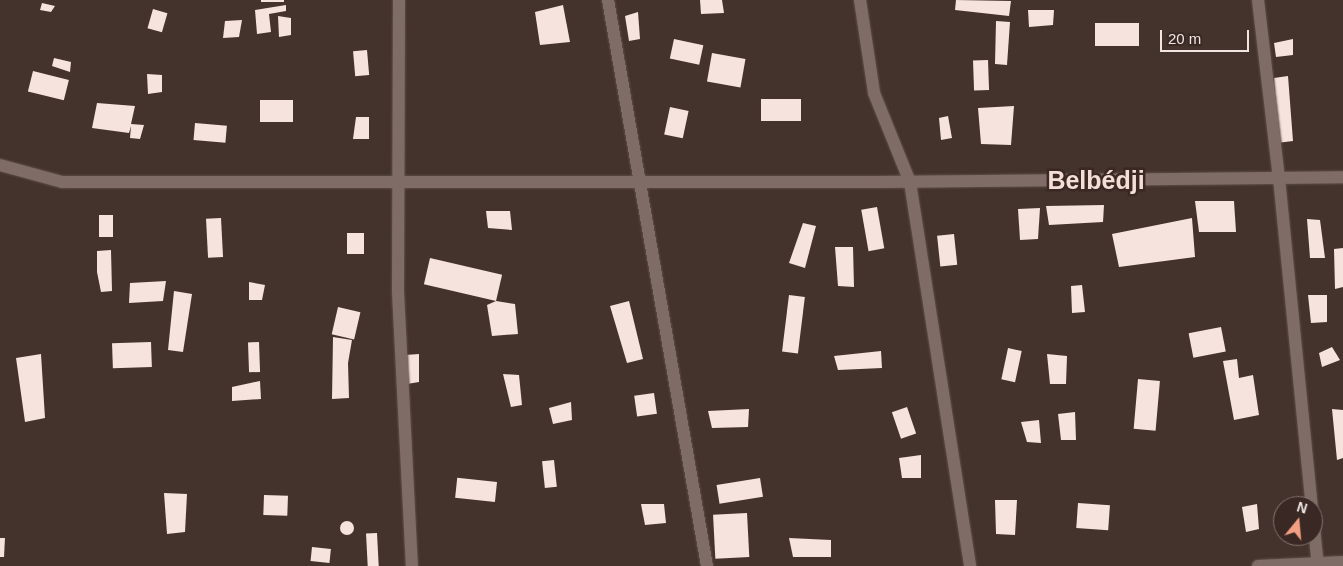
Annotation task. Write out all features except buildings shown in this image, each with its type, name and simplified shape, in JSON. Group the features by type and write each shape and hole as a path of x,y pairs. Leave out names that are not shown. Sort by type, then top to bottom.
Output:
{"street":[{"path":"399,0 398,292 412,566"},
{"path":"608,0 642,182 707,566"},
{"path":"860,0 874,93 910,182 970,566"},
{"path":"1258,0 1279,178 1311,496"},
{"path":"0,164 62,182 910,182 1343,178"},
{"path":"1316,546 1318,564"},
{"path":"1258,566 1343,562"}],"district":[{"name":"Belbédji","path":"1096,180"}]}
